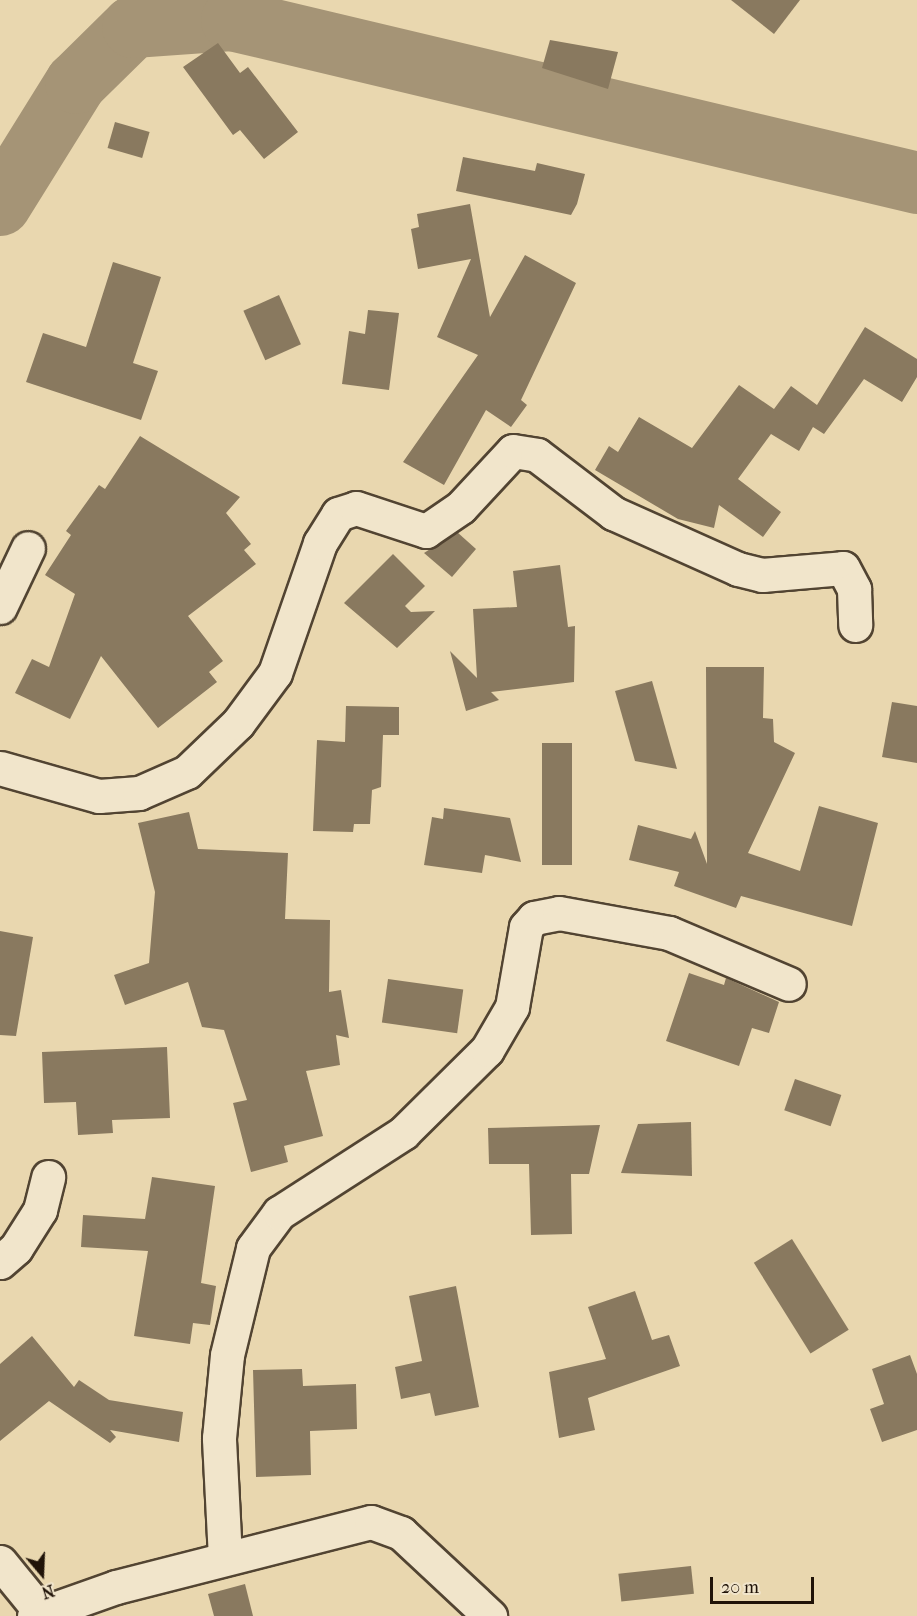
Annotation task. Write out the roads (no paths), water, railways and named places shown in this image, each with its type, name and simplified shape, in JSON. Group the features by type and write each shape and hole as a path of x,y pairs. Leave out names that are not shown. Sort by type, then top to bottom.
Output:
{"street":[{"path":"0,768 99,796 139,793 187,772 238,723 275,673 320,543 338,514 356,508 426,531 460,507 513,451 537,455 613,513 738,569 762,575 843,568 854,590 855,625"},
{"path":"0,607 28,548"},
{"path":"225,1558 219,1438 227,1355 253,1248 279,1213 403,1133 487,1050 512,1007 526,927 534,918 559,913 669,933 789,984"},
{"path":"0,1262 16,1248 40,1210 48,1177"},
{"path":"0,1562 39,1614 301,1536 371,1522 387,1525 490,1616"}],"waterway":[{"path":"0,205 76,83 133,27 232,20 917,183"}]}
